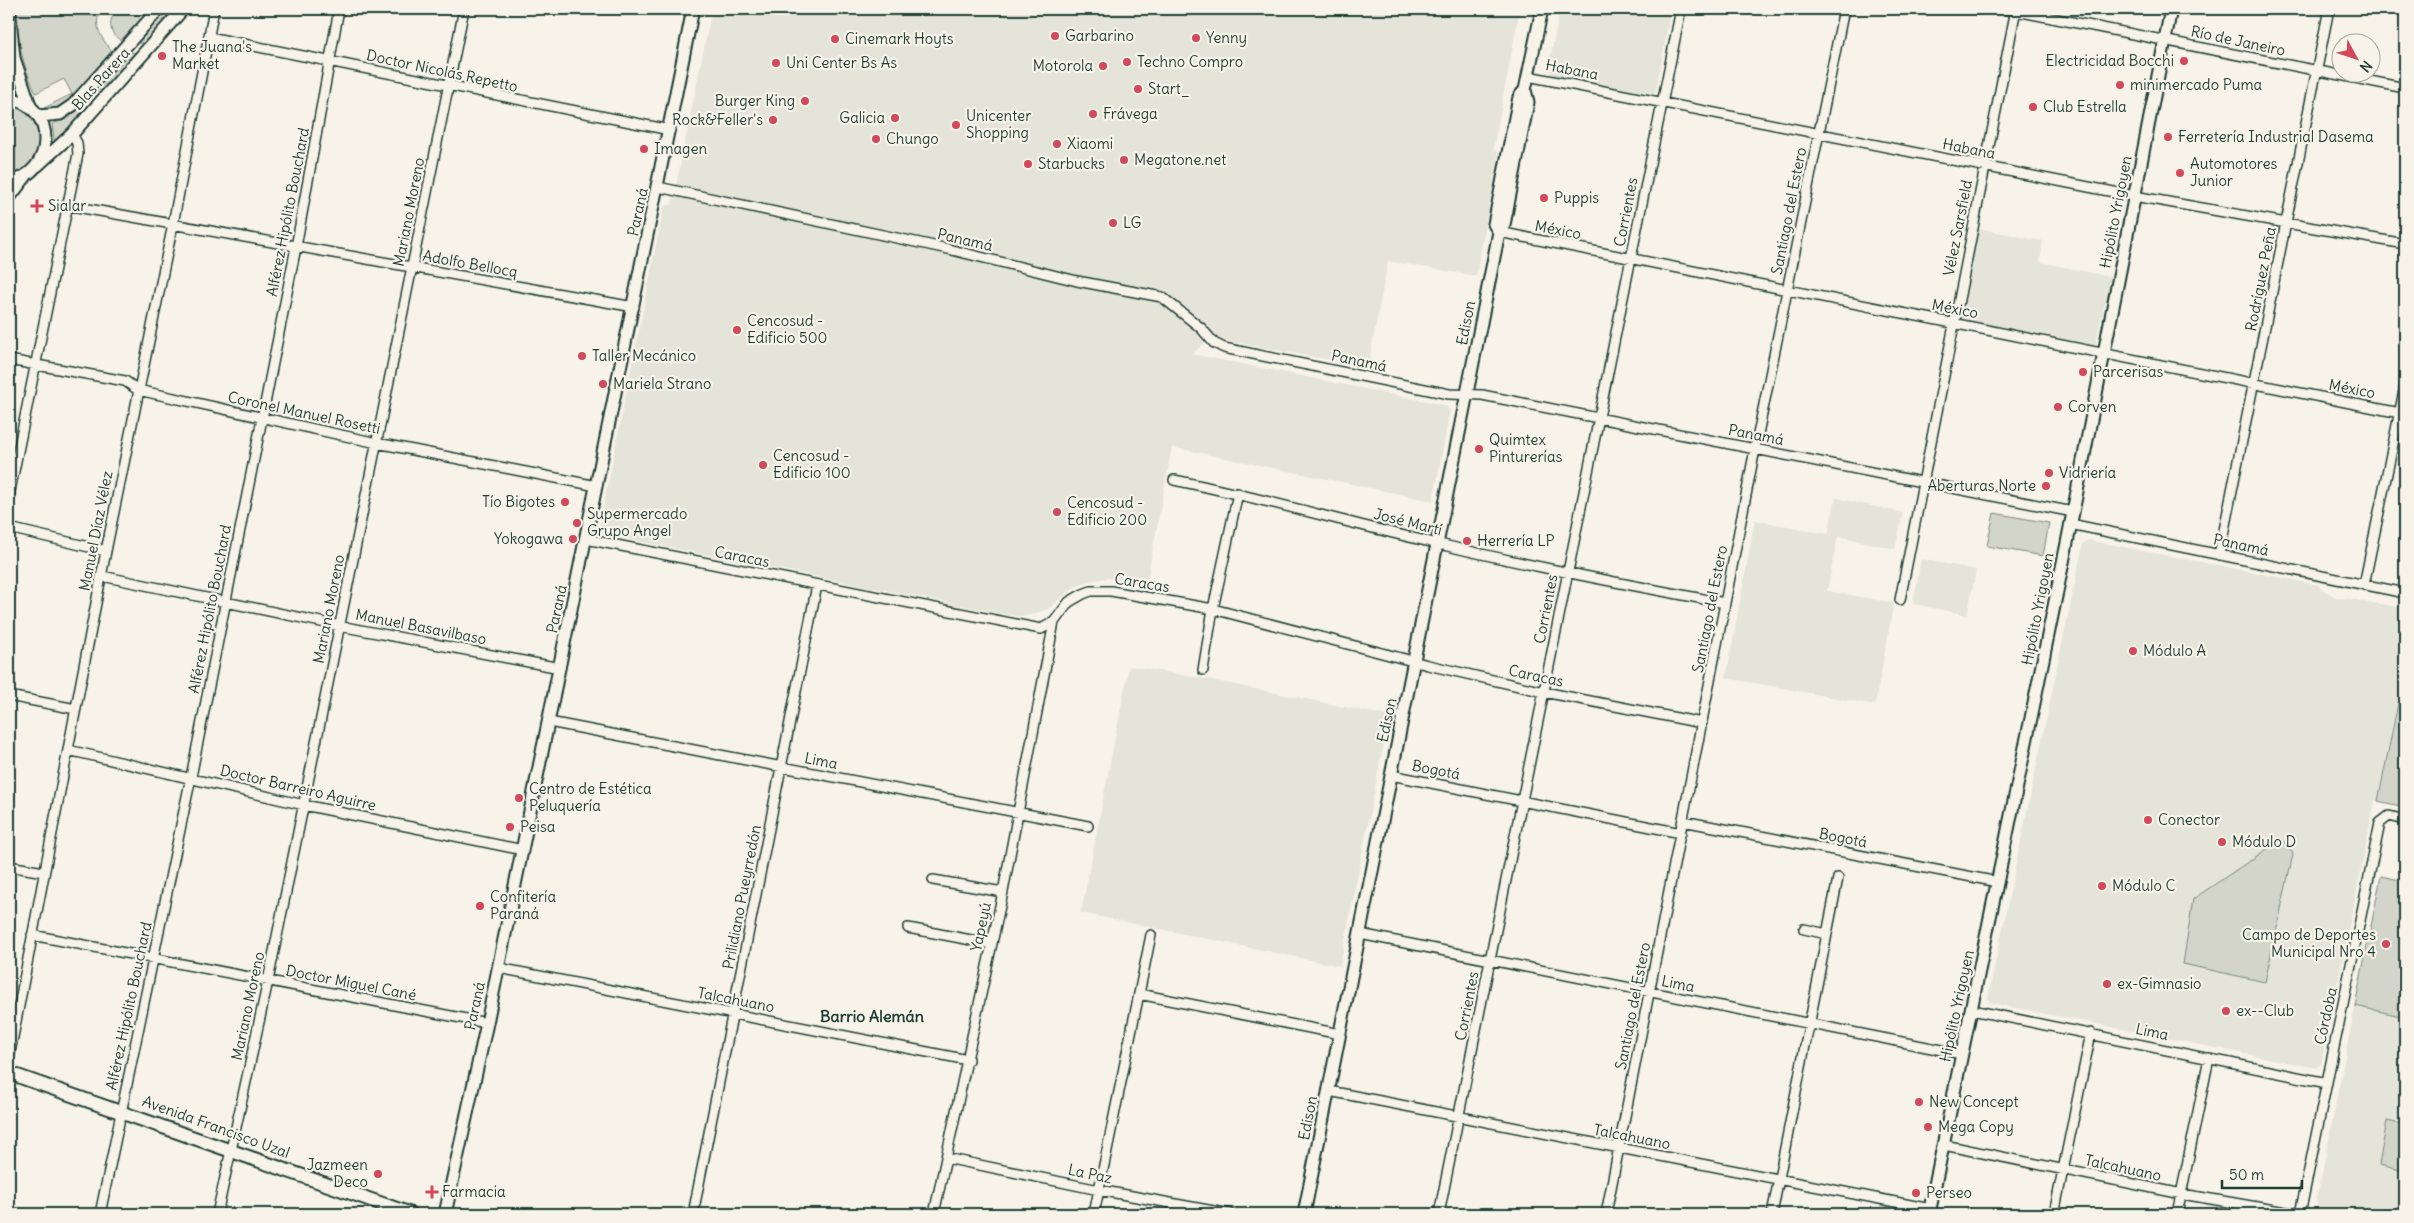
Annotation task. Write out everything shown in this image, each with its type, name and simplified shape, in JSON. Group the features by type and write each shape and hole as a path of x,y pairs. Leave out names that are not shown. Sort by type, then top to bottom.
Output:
{"main road":[{"name":"Avenida Francisco Uzal","path":"9,1073 411,1214"}],"street":[{"path":"9,9 14,58 35,112 46,132 42,158 37,166"},
{"name":"Blas Parera","path":"35,112 60,114 73,105 159,9"},
{"name":"Blas Parera","path":"28,174 72,134 183,9"},
{"name":"Manuel Díaz Vélez","path":"9,1058 106,551 173,224 214,9"},
{"name":"Alférez Hipólito Bouchard","path":"100,1214 191,777 296,247 339,9"},
{"name":"Mariano Moreno","path":"217,1214 268,981 464,9"},
{"name":"Paraná","path":"445,1214 499,968 693,9"},
{"name":"Edison","path":"1304,1214 1499,232 1494,224 1503,172 1519,98 1525,90 1542,9"},
{"name":"Corrientes","path":"1439,1214 1681,9"},
{"name":"Santiago del Estero","path":"1606,1214 1755,448 1844,9"},
{"name":"Río de Janeiro","path":"2006,9 2405,88"},
{"name":"Hipólito Yrigoyen","path":"1930,1211 2073,512 2170,9"},
{"name":"Rodríguez Peña","path":"2220,555 2329,9"},
{"name":"Vélez Sarsfield","path":"1900,600 2015,10"},
{"name":"Doctor Nicolás Repetto","path":"209,37 670,130"},
{"name":"Habana","path":"1528,76 1662,101 2134,196 2405,244"},
{"path":"9,99 22,103 35,112"},
{"path":"9,496 66,205 78,154 77,142 72,134"},
{"path":"9,181 28,174"},
{"path":"9,198 28,174"},
{"name":"Panamá","path":"658,187 939,247 1078,281 1162,298 1201,328 1214,343 1224,348 1449,394 1482,395 2073,512"},
{"name":"Adolfo Bellocq","path":"66,205 634,307"},
{"name":"México","path":"1499,232 2402,413"},
{"name":"Coronel Manuel Rosetti","path":"9,360 125,381 138,390 377,443 597,486"},
{"path":"2364,585 2402,413 2405,386"},
{"name":"José Martí","path":"1174,480 1238,493 1437,544 1568,573 1725,603"},
{"path":"1203,670 1213,609 1238,493"},
{"name":"Panamá","path":"2070,524 2405,593"},
{"path":"9,528 106,551"},
{"name":"Caracas","path":"586,539 1041,629 1054,622 1069,602 1091,591 1111,591 1213,609 1414,662 1544,692 1702,723"},
{"name":"Manuel Basavilbaso","path":"102,576 340,626 560,668"},
{"name":"Prilidiano Pueyrredón","path":"693,1214 817,586"},
{"name":"Yapeyú","path":"934,1214 1003,892 1054,622"},
{"path":"9,696 76,709"},
{"name":"Lima","path":"549,722 1088,826"},
{"name":"Doctor Barreiro Aguirre","path":"68,750 191,777 304,805 523,850"},
{"name":"Bogotá","path":"1391,775 1680,833"},
{"name":"Córdoba","path":"2299,1214 2380,823 2389,816 2405,820"},
{"name":"Bogotá","path":"1683,821 1998,882"},
{"path":"9,866 44,872"},
{"path":"1772,1214 1838,878"},
{"path":"933,880 1003,892"},
{"path":"908,928 992,944"},
{"path":"1804,929 1827,934"},
{"name":"Lima","path":"1360,934 1962,1054"},
{"name":"Doctor Miguel Cané","path":"32,935 487,1023"},
{"path":"1094,1214 1151,935"},
{"name":"Talcahuano","path":"499,968 968,1060"},
{"path":"1139,994 1340,1034"},
{"name":"Lima","path":"1972,1010 2327,1083"},
{"path":"2054,1214 2091,1033"},
{"path":"2178,1214 2209,1058"},
{"name":"Talcahuano","path":"1328,1091 1930,1211"},
{"name":"Talcahuano","path":"1944,1145 2182,1194 2299,1214"},
{"name":"La Paz","path":"946,1158 1099,1190 1230,1214"}],"shaded area":[{"path":"18,9 101,9 98,15 98,27 102,38 114,53 64,109 54,111 44,108 72,94 64,79 36,93 21,52 18,31"},
{"path":"118,9 155,9 125,42 115,36 111,28 112,18"},
{"path":"168,9 178,9 147,43 137,43"},
{"path":"712,9 1520,9 1493,150 1499,152 1476,276 1388,261 1368,367 1210,338 1192,354 1445,405 1450,410 1433,501 1172,447 1146,585 1108,578 1089,581 1073,588 1048,609 1027,616 1013,616 603,534 599,529 664,206 672,205"},
{"path":"1560,9 1671,9 1656,91 1650,95 1554,76 1548,69"},
{"path":"130,52 139,53 55,145 52,124 69,118"},
{"path":"9,58 20,92 9,91"},
{"path":"9,99 39,116 42,158 9,181"},
{"path":"1976,228 2043,241 2040,262 2111,277 2095,345 1967,323 1961,320"},
{"path":"1836,498 1903,513 1895,549 1838,536 1827,591 1894,603 1875,705 1726,678 1755,520 1828,534"},
{"path":"1994,513 2049,523 2043,556 1987,546"},
{"path":"2088,540 2319,585 2320,588 2336,597 2405,608 2405,705 2397,703 2378,801 2375,801 2321,1064 2316,1068 1991,1003 1988,998 2083,544"},
{"path":"1921,559 1976,570 1967,615 1913,604"},
{"path":"1129,666 1212,680 1389,716 1340,966 1081,913"},
{"path":"2398,703 2405,705 2405,807 2378,801"},
{"path":"2282,839 2293,854 2265,982 2183,964 2193,899"},
{"name":"Campo de Deportes Municipal Nro 4","path":"2381,876 2405,881 2405,1017 2355,1006"},
{"path":"2355,1006 2405,1017 2405,1214 2346,1214 2320,1209 2316,1204"},
{"path":"2387,1121 2405,1125 2405,1171 2379,1165"}],"place":[{"name":"Garbarino","path":"1055,36"},
{"name":"Yenny","path":"1196,38"},
{"name":"Cinemark Hoyts","path":"835,39"},
{"name":"The Juana's Market","path":"162,56"},
{"name":"Electricidad Bocchi","path":"2184,61"},
{"name":"Techno Compro","path":"1127,62"},
{"name":"Uni Center Bs As","path":"776,63"},
{"name":"Motorola","path":"1103,66"},
{"name":"minimercado Puma","path":"2120,85"},
{"name":"Start_","path":"1138,89"},
{"name":"Burger King","path":"805,101"},
{"name":"Club Estrella","path":"2033,107"},
{"name":"Frávega","path":"1093,114"},
{"name":"Galicia","path":"895,118"},
{"name":"Rock&Feller's","path":"773,120"},
{"name":"Unicenter Shopping","path":"956,125"},
{"name":"Ferretería Industrial Dasema","path":"2168,137"},
{"name":"Chungo","path":"876,139"},
{"name":"Xiaomi","path":"1057,144"},
{"name":"Imagen","path":"644,149"},
{"name":"Megatone.net","path":"1124,160"},
{"name":"Starbucks","path":"1028,164"},
{"name":"Automotores Junior","path":"2180,173"},
{"name":"Puppis","path":"1544,198"},
{"name":"Sialar","path":"37,206"},
{"name":"LG","path":"1113,223"},
{"name":"Cencosud - Edificio 500","path":"737,330"},
{"name":"Taller Mecánico","path":"582,356"},
{"name":"Parcerisas","path":"2083,372"},
{"name":"Mariela Strano","path":"603,384"},
{"name":"Corven","path":"2058,407"},
{"name":"Quimtex Pinturerías","path":"1479,449"},
{"name":"Cencosud - Edificio 100","path":"763,465"},
{"name":"Vidriería","path":"2049,473"},
{"name":"Aberturas Norte","path":"2046,486"},
{"name":"Tío Bigotes","path":"565,502"},
{"name":"Cencosud - Edificio 200","path":"1057,512"},
{"name":"Supermercado Grupo Angel","path":"577,523"},
{"name":"Yokogawa","path":"573,539"},
{"name":"Herrería LP","path":"1467,541"},
{"name":"Módulo A","path":"2133,651"},
{"name":"Centro de Estética Peluquería","path":"519,798"},
{"name":"Conector","path":"2148,820"},
{"name":"Peisa","path":"510,827"},
{"name":"Módulo D","path":"2222,842"},
{"name":"Módulo C","path":"2102,886"},
{"name":"Confitería Paraná","path":"480,906"},
{"name":"Campo de Deportes Municipal Nro 4","path":"2386,944"},
{"name":"ex-Gimnasio","path":"2107,984"},
{"name":"ex--Club","path":"2226,1011"},
{"name":"New Concept","path":"1919,1102"},
{"name":"Mega Copy","path":"1928,1127"},
{"name":"Jazmeen Deco","path":"378,1174"},
{"name":"Farmacia","path":"432,1192"},
{"name":"Perseo","path":"1916,1193"}],"district":[{"name":"Barrio Alemán","path":"872,1016"}]}
